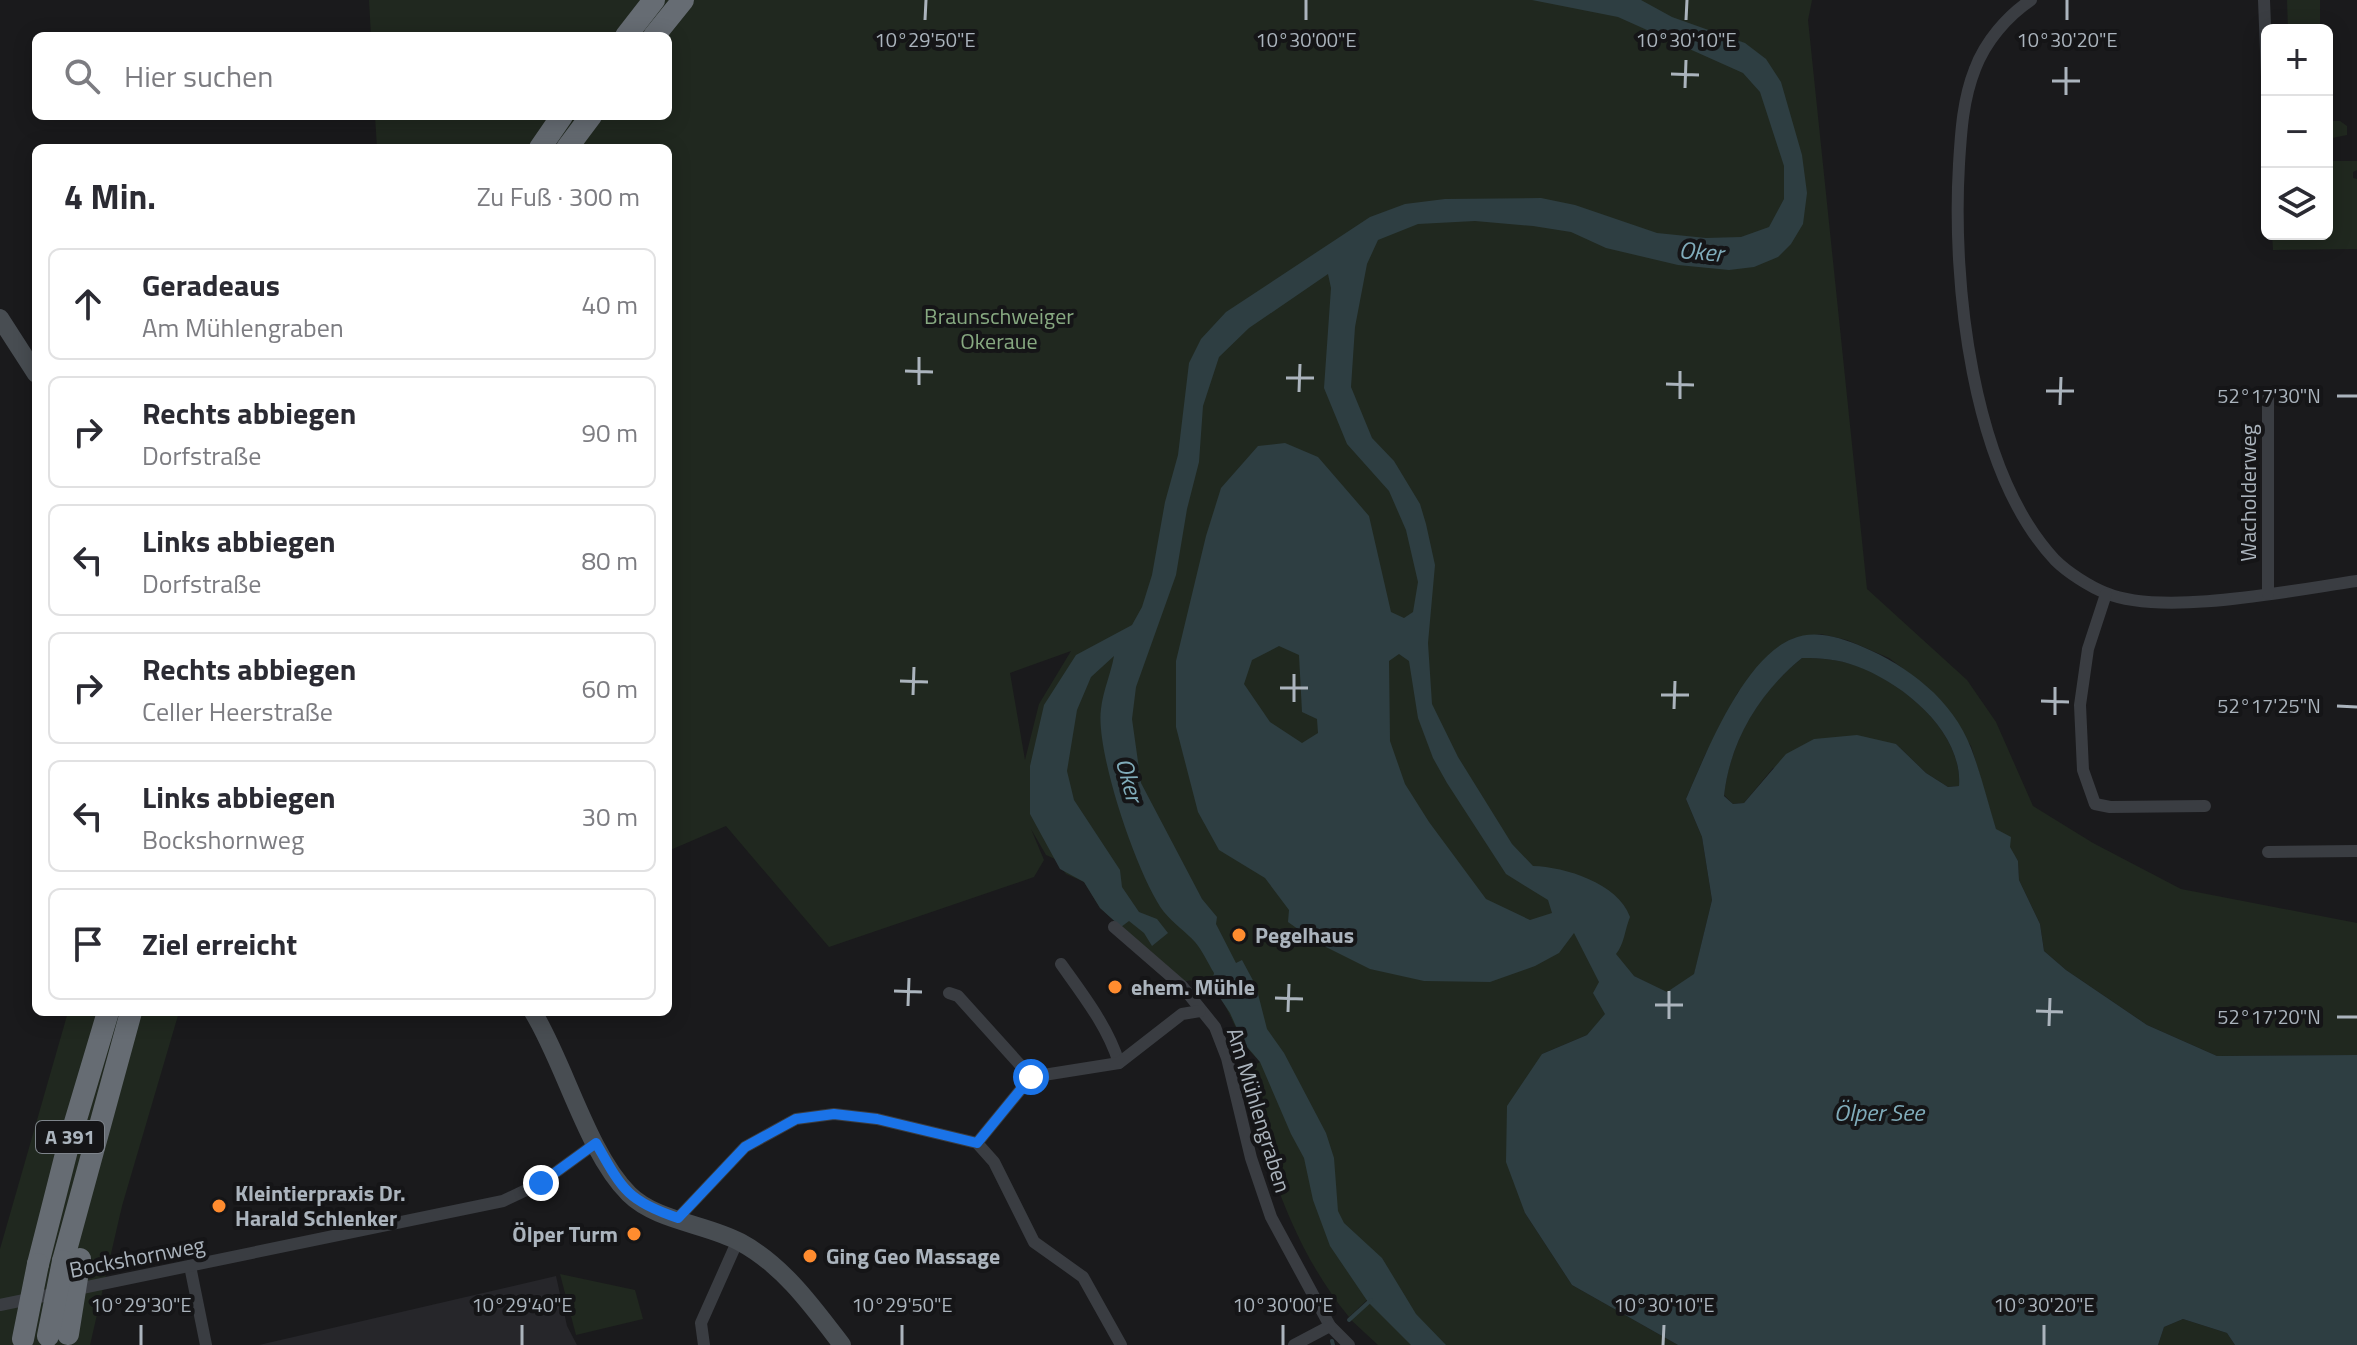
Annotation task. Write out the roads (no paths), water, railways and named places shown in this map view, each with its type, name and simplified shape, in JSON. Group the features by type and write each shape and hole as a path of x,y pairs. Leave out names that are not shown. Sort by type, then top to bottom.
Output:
{"highway":[{"path":"629,32 654,0"},
{"path":"657,32 683,0"},
{"path":"543,144 559,120"},
{"path":"570,144 588,120"},
{"name":"A 391","path":"22,1342 68,1146 107,1016"},
{"name":"A 391","path":"58,1340 113,1071 130,1016"}],"main road":[{"path":"0,318 32,368"},
{"path":"535,1016 596,1143 631,1196 647,1208 738,1240 769,1260 842,1345"}],"street":[{"path":"2031,0 1992,38 1967,90 1958,177 1957,247 1962,302 1975,380 1992,444 2028,523 2058,563 2106,594 2140,601 2189,602 2357,581"},
{"path":"2264,0 2265,24"},
{"name":"Wacholderweg","path":"2268,392 2268,594"},
{"path":"2106,594 2088,649 2080,705 2083,770 2095,804 2110,807 2205,806"},
{"path":"2268,852 2357,851"},
{"name":"Am Mühlengraben","path":"1114,927 1182,986 1215,1027 1222,1041 1251,1158 1271,1217 1330,1326 1349,1345"},
{"path":"1061,964 1089,1003 1119,1063"},
{"path":"949,993 958,996 1031,1077 977,1143"},
{"name":"Am Mühlengraben","path":"1031,1077 1119,1063 1182,1014 1200,1011"},
{"path":"678,1218 745,1147 796,1119 834,1114 877,1119 977,1143 994,1162 1034,1242 1083,1277 1121,1345"},
{"name":"Bockshornweg","path":"0,1305 503,1201 541,1183 596,1143"},
{"path":"704,1345 701,1323 738,1240"},
{"path":"190,1266 206,1345"},
{"path":"1294,1345 1330,1326"}],"water":[{"name":"Ölper See","path":"1532,0 1641,0 1672,17 1745,43 1766,59 1781,82 1802,155 1807,193 1803,224 1791,244 1778,257 1754,267 1729,270 1678,265 1606,248 1571,232 1475,221 1418,224 1378,240 1367,264 1355,327 1351,387 1372,438 1394,461 1420,504 1426,524 1435,565 1428,643 1432,704 1458,757 1512,844 1533,866 1589,879 1624,905 1630,917 1616,954 1634,976 1667,992 1694,974 1712,900 1702,837 1686,799 1715,733 1742,686 1774,650 1801,636 1828,636 1846,641 1896,664 1941,700 1963,731 1978,768 1996,829 2011,837 2010,847 2018,861 2019,880 2040,924 2044,951 2066,970 2147,1025 2217,1056 2357,1055 2357,1345 2235,1345 2227,1333 2183,1319 2164,1327 2158,1345 1678,1345 1572,1285 1525,1213 1506,1162 1507,1106 1542,1054 1587,1035 1605,1014 1593,993 1599,982 1574,933 1559,953 1535,966 1490,982 1424,981 1370,969 1316,942 1288,922 1289,910 1265,878 1219,850 1198,812 1176,727 1176,661 1206,536 1221,488 1258,446 1285,443 1318,457 1369,516 1391,612 1404,618 1413,612 1418,582 1406,530 1389,491 1347,444 1324,388 1331,288 1328,274 1249,328 1219,357 1203,406 1199,462 1176,575 1136,687 1132,719 1141,783 1202,899 1217,917 1216,924 1236,963 1242,960 1256,986 1267,1029 1284,1053 1326,1133 1334,1158 1338,1211 1344,1223 1382,1258 1416,1314 1446,1345 1411,1345 1368,1302 1330,1246 1313,1200 1304,1158 1260,1062 1243,1042 1230,1013 1214,989 1205,983 1213,978 1214,973 1200,949 1164,912 1142,872 1111,783 1101,728 1103,696 1114,656 1091,677 1077,710 1067,771 1074,800 1120,870 1122,887 1139,912 1157,919 1168,933 1152,946 1144,933 1129,921 1121,927 1100,908 1084,882 1060,869 1030,814 1030,766 1044,705 1076,655 1132,625 1142,607 1178,455 1189,363 1201,339 1226,312 1370,217 1405,204 1445,199 1541,198 1575,205 1657,233 1706,238 1741,237 1769,227 1784,199 1784,166 1760,92 1743,73 1618,17","holes":["1279,646 1299,655 1302,712 1317,719 1318,733 1302,743 1270,722 1244,684 1252,660","1399,654 1409,661 1418,718 1433,758 1447,783 1506,874 1548,900 1552,913 1530,920 1486,899 1429,822 1405,784 1390,741 1389,661","1802,658 1829,659 1856,666 1892,684 1927,712 1941,729 1958,766 1959,786 1948,787 1926,773 1896,744 1857,735 1814,739 1786,754 1744,803 1733,804 1724,796 1740,737 1760,703"]}],"waterway":[{"path":"1349,1320 1371,1300"},
{"path":"1332,1341 1333,1345"}],"place":[{"name":"Pegelhaus","path":"1239,935"},
{"name":"ehem. Mühle","path":"1115,987"},
{"name":"Kleintierpraxis Dr. Harald Schlenker","path":"219,1206"},
{"name":"Ölper Turm","path":"634,1234"},
{"name":"Ging Geo Massage","path":"810,1256"}],"water label":[{"name":"Oker","path":"1701,252"},
{"name":"Oker","path":"1129,780"}],"park label":[{"name":"Braunschweiger Okeraue","path":"999,328"}]}
